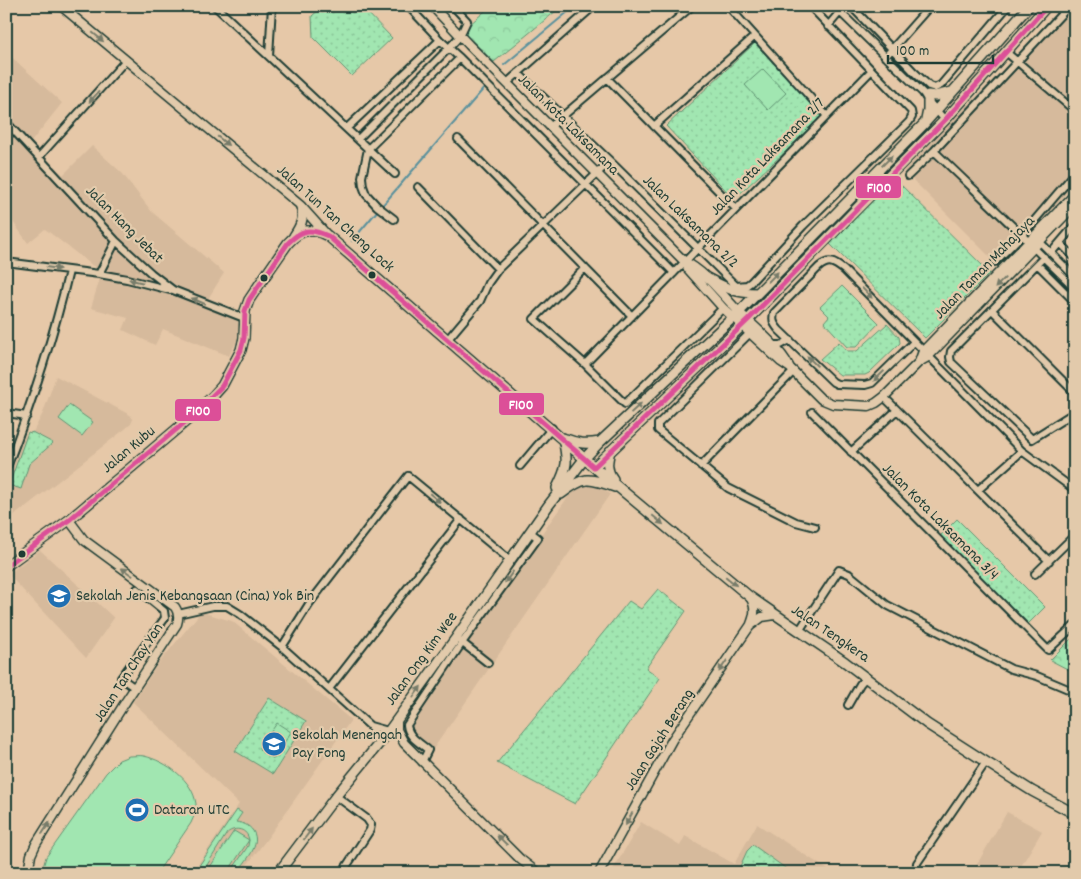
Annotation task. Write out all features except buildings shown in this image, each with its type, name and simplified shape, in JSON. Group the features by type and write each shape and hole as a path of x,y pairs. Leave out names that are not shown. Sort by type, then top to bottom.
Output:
{"main road":[{"name":"Jalan Ong Kim Wee","path":"278,873 336,796 459,641 510,560 585,458 736,314 924,124 1028,6"},
{"path":"594,467 745,323 948,117 1047,6"},
{"path":"924,124 927,116 926,97 954,91"},
{"name":"Jalan Kubu","path":"6,566 69,520 191,417 222,386 241,350 244,338 244,311 249,300 302,221 301,207"},
{"path":"291,240 305,231 317,230 328,236"},
{"name":"Jalan Tun Tan Cheng Lock","path":"328,236 585,458"},
{"path":"705,277 733,291 756,293"},
{"path":"562,438 583,444 600,442"},
{"path":"548,506 565,470 567,455 562,438"},
{"path":"610,451 608,470 621,489"},
{"name":"Jalan Tengkera","path":"585,458 750,597 866,677 927,724 1032,791 1075,814"},
{"path":"548,506 577,482 583,480 600,481 621,489"}],"street":[{"name":"Jalan Tun Tan Cheng Lock","path":"61,6 301,207 328,236"},
{"path":"215,6 396,174"},
{"path":"269,56 272,6"},
{"path":"408,6 674,273"},
{"name":"Jalan Kota Laksamana","path":"432,6 685,262 705,277 745,323"},
{"path":"358,139 460,36 467,21 453,6"},
{"path":"508,84 594,6"},
{"path":"550,127 692,6"},
{"path":"728,6 827,116"},
{"path":"810,6 872,70"},
{"path":"851,6 929,86 935,88 941,85 1008,6"},
{"path":"885,57 930,6"},
{"path":"908,176 934,151 1069,6"},
{"path":"828,26 843,9 885,57 948,117"},
{"path":"654,126 755,36"},
{"path":"347,128 440,40"},
{"path":"1006,52 1075,111"},
{"path":"394,219 377,206 366,194 363,186 362,177 368,149 460,58"},
{"path":"39,157 126,60"},
{"name":"Jalan Laksamana 2/2","path":"518,73 736,286 742,286 751,282 803,226 909,122 912,117 911,112 872,70"},
{"name":"Jalan Kota Laksamana 2/7","path":"586,364 872,70"},
{"path":"607,78 736,209"},
{"name":"Jalan Hang Jebat","path":"6,122 116,241 151,273 173,290 244,318"},
{"path":"458,139 632,316"},
{"path":"934,151 1022,235 1051,253 1075,277"},
{"path":"448,339 480,301 488,283 498,269 610,161"},
{"path":"995,262 1022,235 1075,173"},
{"path":"418,188 498,269"},
{"name":"Jalan Taman Mahajaya","path":"926,354 1017,254 1034,244 1043,228 1075,194"},
{"name":"Jalan Taman Mahajaya","path":"745,323 772,345 821,399 830,404 869,406 884,397 1034,244 1075,205"},
{"path":"1051,253 1075,225"},
{"path":"100,274 116,241"},
{"path":"1060,243 1075,258"},
{"path":"1034,244 1044,257 1075,288"},
{"path":"1044,257 952,351 950,357 951,362 1032,439 1075,412"},
{"path":"6,262 100,274 173,290"},
{"name":"Jalan Kota Laksamana","path":"685,262 688,269 723,308 736,314"},
{"path":"914,342 872,383 865,385 837,384 773,323 772,318 774,313 819,267 824,263 836,264 844,270 1022,451 1075,490"},
{"path":"1037,264 1075,302"},
{"path":"585,268 534,320 586,364 625,404 723,308"},
{"path":"6,470 27,416 60,308 69,271"},
{"path":"992,310 1075,392"},
{"name":"Jalan Taman Mahajaya","path":"745,323 750,333 781,362 792,369"},
{"path":"750,333 658,424 658,430 728,488 796,522 815,527"},
{"path":"772,345 781,345 790,340"},
{"path":"701,466 792,369"},
{"path":"884,397 1049,561"},
{"path":"851,452 897,410"},
{"name":"Jalan Kota Laksamana 3/4","path":"812,412 1048,650 1075,625"},
{"path":"6,413 27,416"},
{"path":"520,466 552,428"},
{"path":"978,490 1022,451"},
{"path":"282,647 309,604 408,476 510,560"},
{"path":"329,689 460,519"},
{"name":"Jalan Tan Chay Yan","path":"28,873 31,855 36,844 177,624 178,614 175,607 84,540 69,520"},
{"path":"422,762 428,750 411,736 407,725 459,641 538,538 530,532"},
{"path":"1035,574 1075,536"},
{"path":"798,631 839,570 849,574 887,605 1010,669 1037,676 1075,692"},
{"path":"135,688 121,678 165,618 164,611 137,589"},
{"name":"Jalan Gajah Berang","path":"599,871 672,740 750,626 755,608 750,597"},
{"path":"178,614 213,606 227,606 240,614 282,647 370,726 379,743"},
{"name":"Jalan Gajah Berang","path":"750,626 762,617 775,615"},
{"path":"459,641 488,663"},
{"path":"848,704 866,677"},
{"path":"396,720 397,730 404,742 422,762 520,859 538,873"},
{"path":"370,726 388,731"},
{"path":"916,873 917,863 986,762"},
{"path":"336,796 371,824 370,830 342,873"}],"shaded area":[{"path":"1064,6 1075,6 1075,183 1001,268 904,171"},
{"path":"6,52 62,103 31,142 63,175 92,146 122,173 152,212 224,273 206,302 237,314 240,335 229,356 163,329 155,345 123,330 128,318 91,308 100,278 97,269 45,229 28,243 6,212"},
{"path":"56,376 130,415 133,419 131,424 125,429 6,522 6,486 25,436 32,434 43,413"},
{"path":"593,482 610,494 429,755 405,737 403,726 576,486"},
{"name":"Sekolah Jenis Kebangsaan (Cina) Yok Bin","path":"40,550 114,618 86,658 8,574"},
{"name":"Sekolah Menengah Pay Fong","path":"201,612 232,621 351,720 241,873 192,873 239,804 133,702 158,664"},
{"path":"1007,812 1042,831 1017,873 972,873"},
{"path":"641,822 680,846 685,836 734,864 757,824 833,873 611,873"}],"green space":[{"path":"323,6 361,6 392,38 352,76 313,37 312,16"},
{"path":"491,6 562,6 494,62 462,31"},
{"path":"755,43 823,117 734,199 666,126"},
{"path":"763,69 786,93 768,110 745,85"},
{"path":"895,179 990,273 925,338 830,244"},
{"path":"842,286 879,323 856,347 847,347 824,322 829,316 820,307"},
{"path":"887,324 899,337 900,343 869,373 865,375 840,375 820,359 839,342 847,351 857,351"},
{"path":"69,405 93,422 82,436 59,419"},
{"path":"28,432 32,432 53,443 29,464 21,489 9,485"},
{"path":"957,519 1045,607 1027,625 940,536"},
{"path":"658,589 686,611 646,668 660,678 575,804 497,763 629,601 641,609"},
{"path":"1075,635 1075,673 1050,660"},
{"path":"269,698 306,721 273,774 235,751"},
{"path":"277,723 291,732 274,759 259,749"},
{"name":"Dataran UTC","path":"129,756 144,756 161,762 184,780 194,795 196,804 195,814 191,823 157,873 43,873 46,857 106,773 119,760"},
{"path":"237,810 242,813 236,822 250,827 255,836 254,847 248,858 237,873 230,873 248,846 249,840 244,831 237,829 227,833 202,873 194,873"},
{"path":"234,831 249,840 227,873 206,873"},
{"path":"753,845 792,873 737,873 747,851"}],"waterway":[{"path":"504,65 575,6"},
{"path":"381,207 486,86"},
{"path":"352,241 378,210"}],"transit line":[{"name":"F100","path":"6,566 69,520 191,417 222,386 241,350 244,338 245,311 249,300 288,243 306,231 328,236 594,467 748,320 945,120 1047,6"}],"place":[{"name":"Sekolah Jenis Kebangsaan (Cina) Yok Bin","path":"59,596"},
{"name":"Sekolah Menengah Pay Fong","path":"274,744"},
{"name":"Dataran UTC","path":"137,810"}]}
